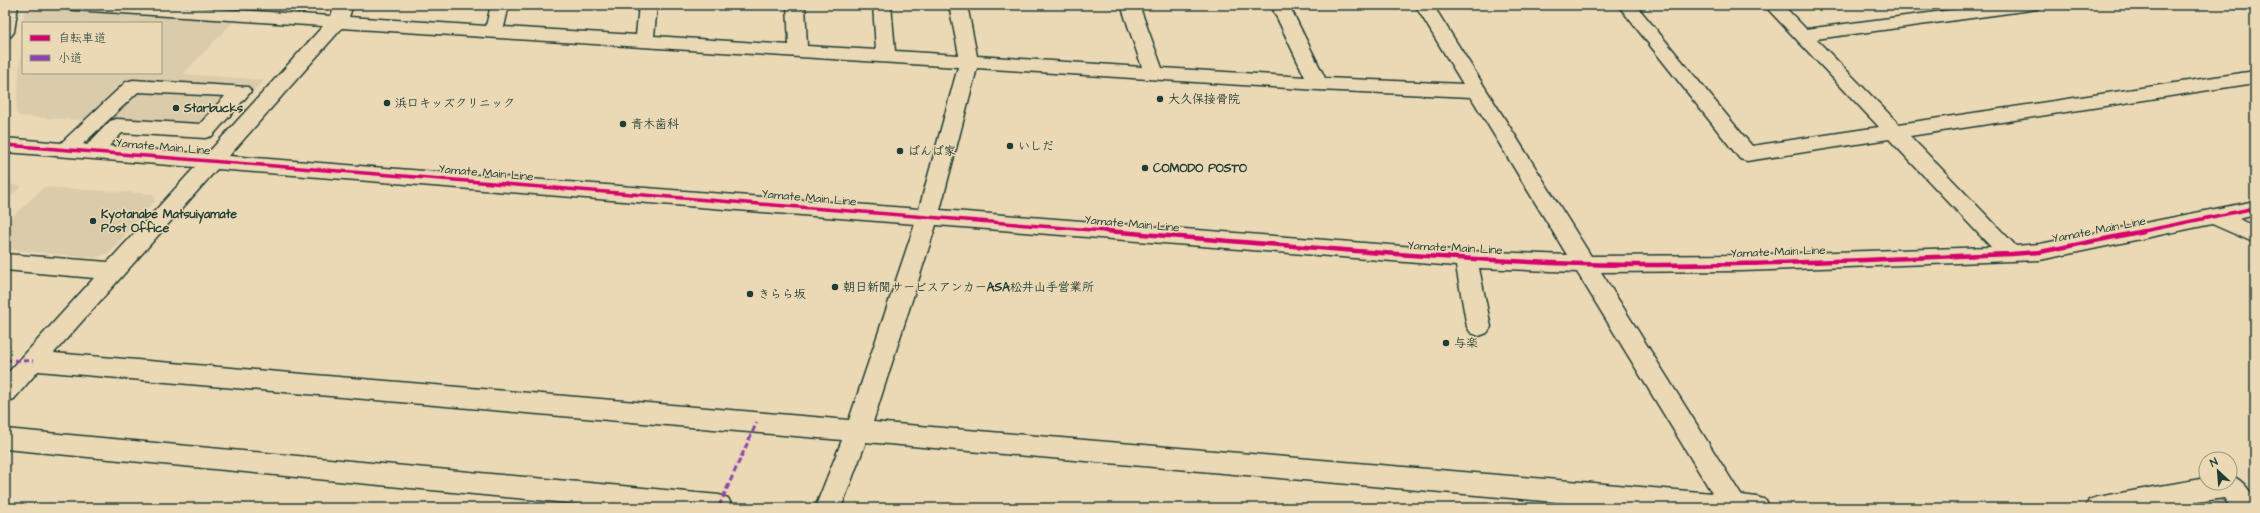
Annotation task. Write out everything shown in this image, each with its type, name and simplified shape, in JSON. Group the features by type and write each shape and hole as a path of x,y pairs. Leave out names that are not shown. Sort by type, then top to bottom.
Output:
{"street":[{"path":"5,32 9,5"},
{"path":"74,5 341,13 494,32 1318,84 1477,91"},
{"path":"494,32 500,5"},
{"path":"644,41 648,5"},
{"path":"796,5 798,50"},
{"path":"882,5 886,56"},
{"path":"828,508 858,431 928,218 969,61 958,5"},
{"path":"1130,5 1154,73"},
{"path":"1280,5 1318,84"},
{"path":"1424,5 1584,264 1742,507"},
{"path":"1627,5 1747,154 2255,77"},
{"path":"1773,5 2011,254"},
{"path":"1914,5 1928,19"},
{"path":"1802,35 2031,5"},
{"path":"5,392 213,161 341,13"},
{"path":"66,150 133,86 241,91 205,131 117,126 93,151"},
{"name":"Yamate Main Line","path":"5,145 1466,259 1584,264 1742,263 2040,252 2255,208"},
{"path":"2215,217 2255,235"},
{"path":"1466,259 1479,327"},
{"path":"5,262 114,271"},
{"path":"33,361 1742,507"},
{"path":"5,439 719,506 718,508"},
{"path":"2098,508 2194,490 2230,486 2246,508"}],"shaded area":[{"path":"35,7 235,20 183,74 264,80 223,124 209,129 19,116 16,112 22,40 22,74 162,74 162,22 23,22 24,12"},
{"path":"5,184 22,186 5,202"},
{"path":"44,187 154,194 155,200 109,253 95,258 5,249 5,224"},
{"path":"2216,498 2227,502 2231,508 2168,508"}],"marked path":[{"path":"5,360 33,361"},
{"path":"719,506 757,422"}],"cycle path":[{"path":"5,145 1466,259 1585,264 1742,263 2040,252 2255,208"}],"place":[{"name":"大久保接骨院","path":"1160,99"},
{"name":"浜口キッズクリニック","path":"387,103"},
{"name":"Starbucks","path":"176,108"},
{"name":"青木歯科","path":"623,124"},
{"name":"いしだ","path":"1010,146"},
{"name":"ばんば家","path":"900,151"},
{"name":"COMODO POSTO","path":"1145,168"},
{"name":"Kyotanabe Matsuiyamate Post Office","path":"93,221"},
{"name":"朝日新聞サービスアンカーASA松井山手営業所","path":"835,287"},
{"name":"きらら坂","path":"750,294"},
{"name":"与楽","path":"1446,343"}]}
